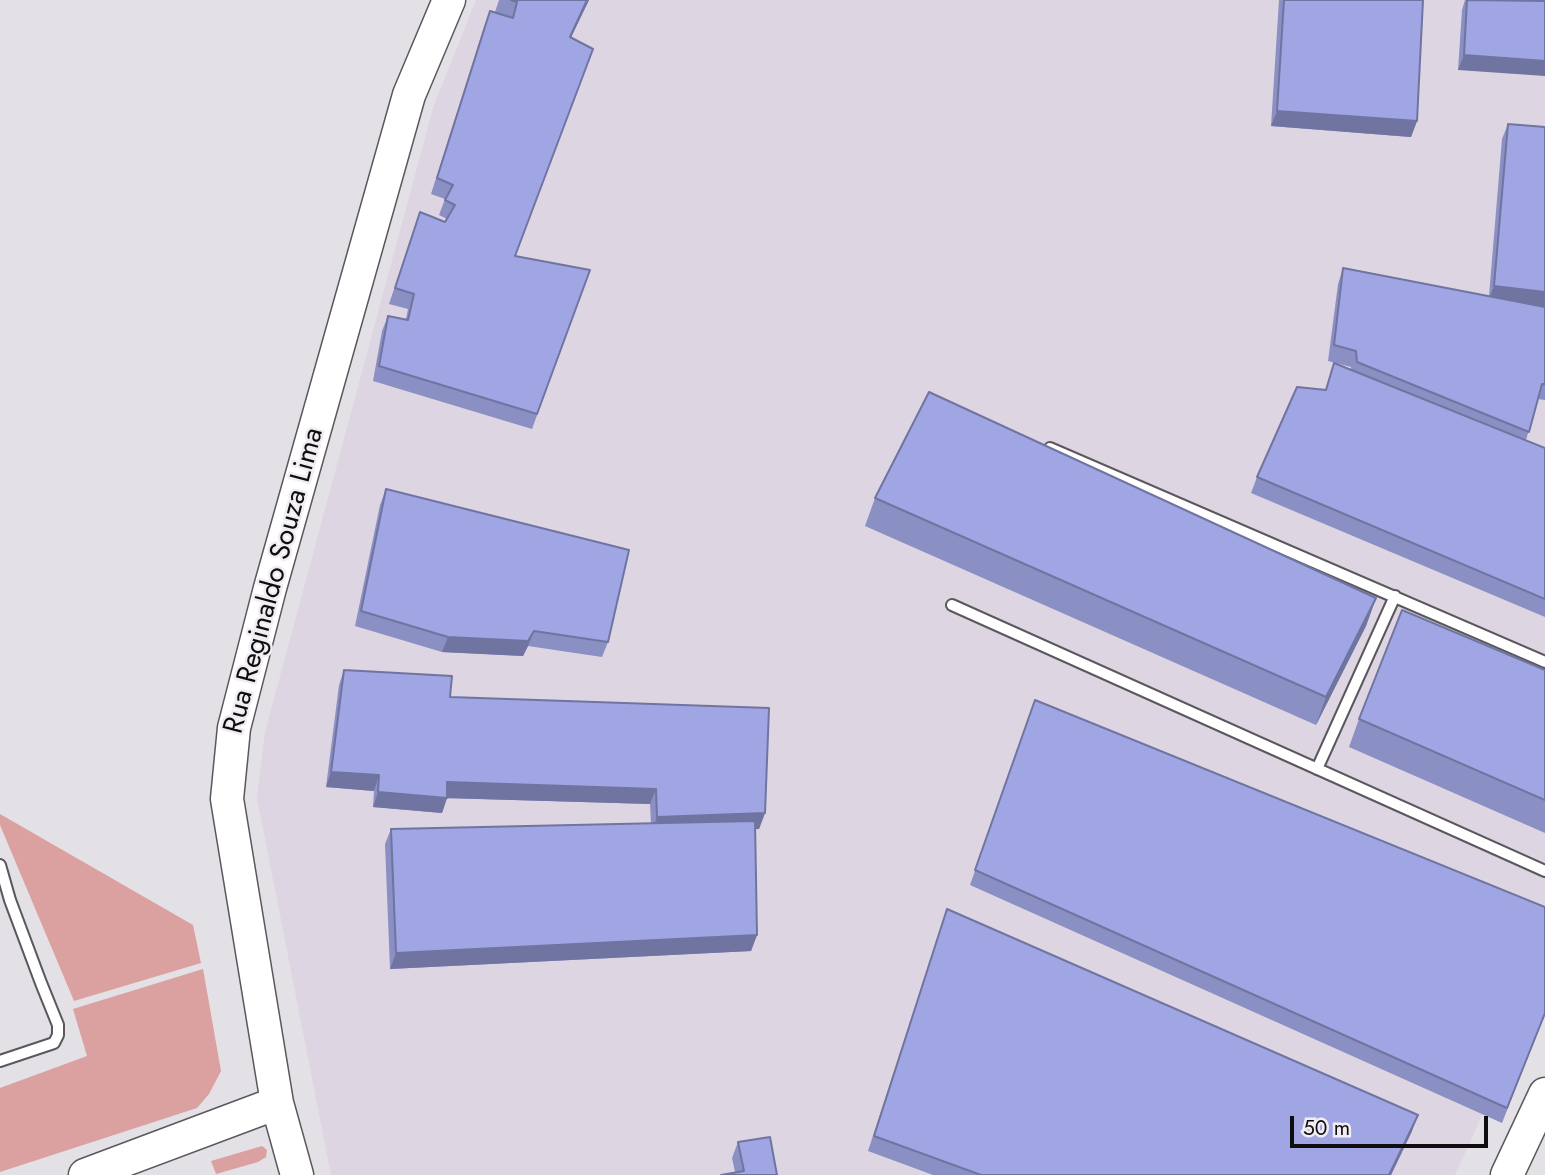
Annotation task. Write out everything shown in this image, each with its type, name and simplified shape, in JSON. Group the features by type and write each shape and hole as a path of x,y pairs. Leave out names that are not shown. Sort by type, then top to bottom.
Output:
{"street":[{"name":"Rua Reginaldo Souza Lima","path":"286,1172 228,799 234,728 273,575 409,95 449,0"},
{"path":"1507,1175 1545,1094"},
{"path":"85,1175 277,1103"}],"lane":[{"path":"1039,443 1545,662"},
{"path":"1317,769 1395,596"},
{"path":"952,605 1545,871"},
{"path":"0,865 10,900 58,1025 58,1035 54,1043 0,1061"}],"shaded area":[{"path":"476,0 1545,0 1545,977 1455,1175 331,1175 257,798 265,732 433,108"},
{"path":"0,814 193,925 201,963 74,1001 0,825"},
{"path":"203,969 221,1071 209,1094 197,1108 0,1172 0,1088 87,1056 73,1009"},
{"path":"262,1146 267,1150 266,1157 258,1162 216,1174 211,1161"}],"building":[{"path":"511,0 587,0 570,37 593,49 515,256 590,270 537,414 379,366 388,316 408,320 414,294 395,288 420,212 445,222 455,205 445,200 453,185 437,178 490,11 513,18 517,2"},
{"path":"1284,0 1423,0 1417,121 1277,111"},
{"path":"1467,0 1545,1 1545,61 1464,55"},
{"path":"1508,124 1545,127 1545,292 1494,286"},
{"path":"1343,268 1545,307 1545,384 1542,384 1529,432 1357,362 1356,351 1334,345"},
{"path":"1334,363 1545,448 1545,599 1257,477 1297,387 1326,390"},
{"path":"929,392 1376,598 1326,697 875,498"},
{"path":"386,489 629,550 608,642 534,631 528,641 448,637 361,611"},
{"path":"1402,610 1545,670 1545,800 1359,719"},
{"path":"344,670 452,676 450,697 769,708 765,813 657,817 656,789 447,782 447,798 378,792 379,775 331,772"},
{"path":"1035,700 1545,907 1545,1013 1507,1108 975,870"},
{"path":"755,821 757,935 396,953 391,829"},
{"path":"947,909 1418,1115 1389,1175 981,1175 874,1136"},
{"path":"770,1137 777,1175 721,1175 744,1171 738,1142"}]}
